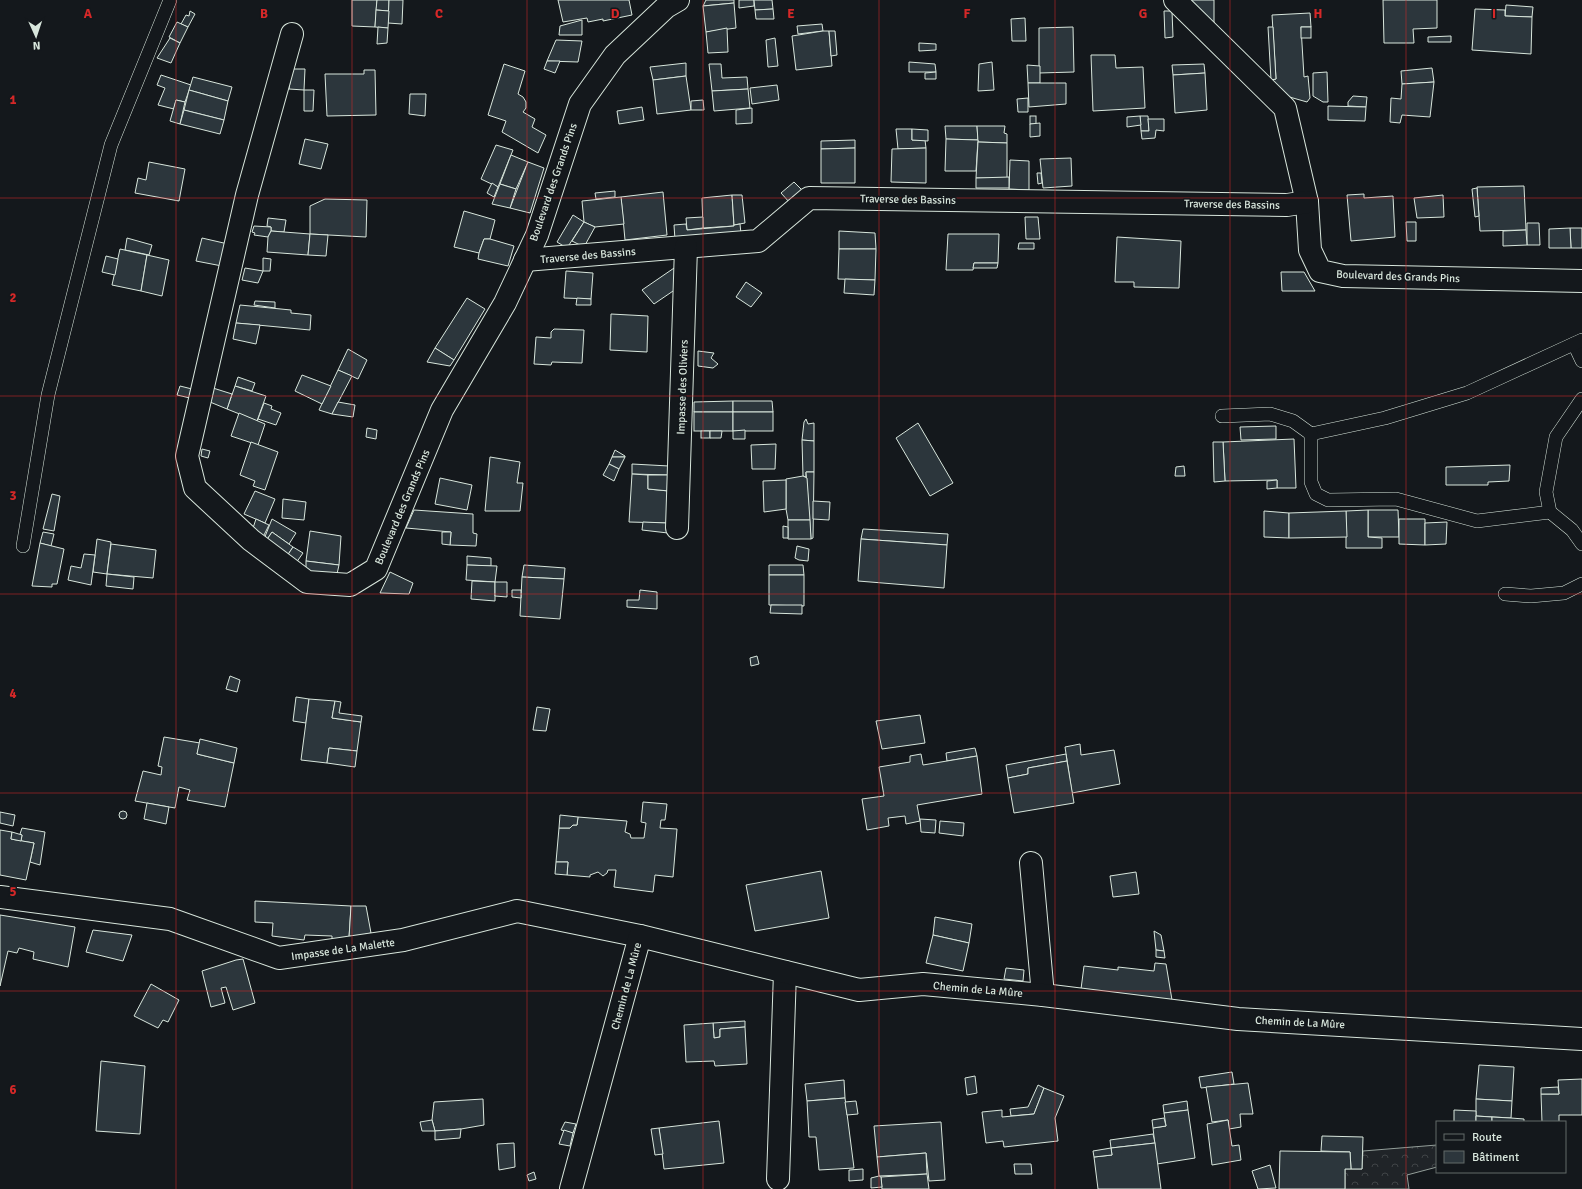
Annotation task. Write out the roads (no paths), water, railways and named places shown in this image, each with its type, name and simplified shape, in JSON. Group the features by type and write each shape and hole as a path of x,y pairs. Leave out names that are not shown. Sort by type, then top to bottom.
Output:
{"street":[{"name":"Boulevard des Grands Pins","path":"292,34 247,194 187,456 195,488 251,540 307,582 350,585 376,569 442,410 505,303 537,235 580,104 615,54 666,6 678,0"},
{"name":"Boulevard des Grands Pins","path":"1175,0 1285,108 1306,202 1310,250 1320,271 1343,276 1582,281"},
{"name":"Traverse des Bassins","path":"525,260 758,241 809,198 1287,205 1306,202"},
{"name":"Impasse des Oliviers","path":"677,528 686,247"},
{"path":"1031,864 1043,996"},
{"name":"Impasse de La Malette","path":"0,897 170,919 279,958 403,940 517,911 640,936"},
{"name":"Chemin de La Mûre","path":"571,1189 640,936 859,990 924,984 1043,996 1238,1019 1582,1040"},
{"path":"778,1179 785,972"}],"lane":[{"path":"23,546 48,395 112,145 170,0"},
{"path":"1222,416 1270,414 1293,421 1311,434 1385,418 1466,393 1578,342 1582,361"},
{"path":"1582,398 1556,436 1546,492 1550,512 1572,530 1582,544"},
{"path":"1311,434 1311,482 1316,494 1328,500 1396,499 1478,521 1550,512"},
{"path":"1505,594 1531,596 1564,593 1582,584"}]}
